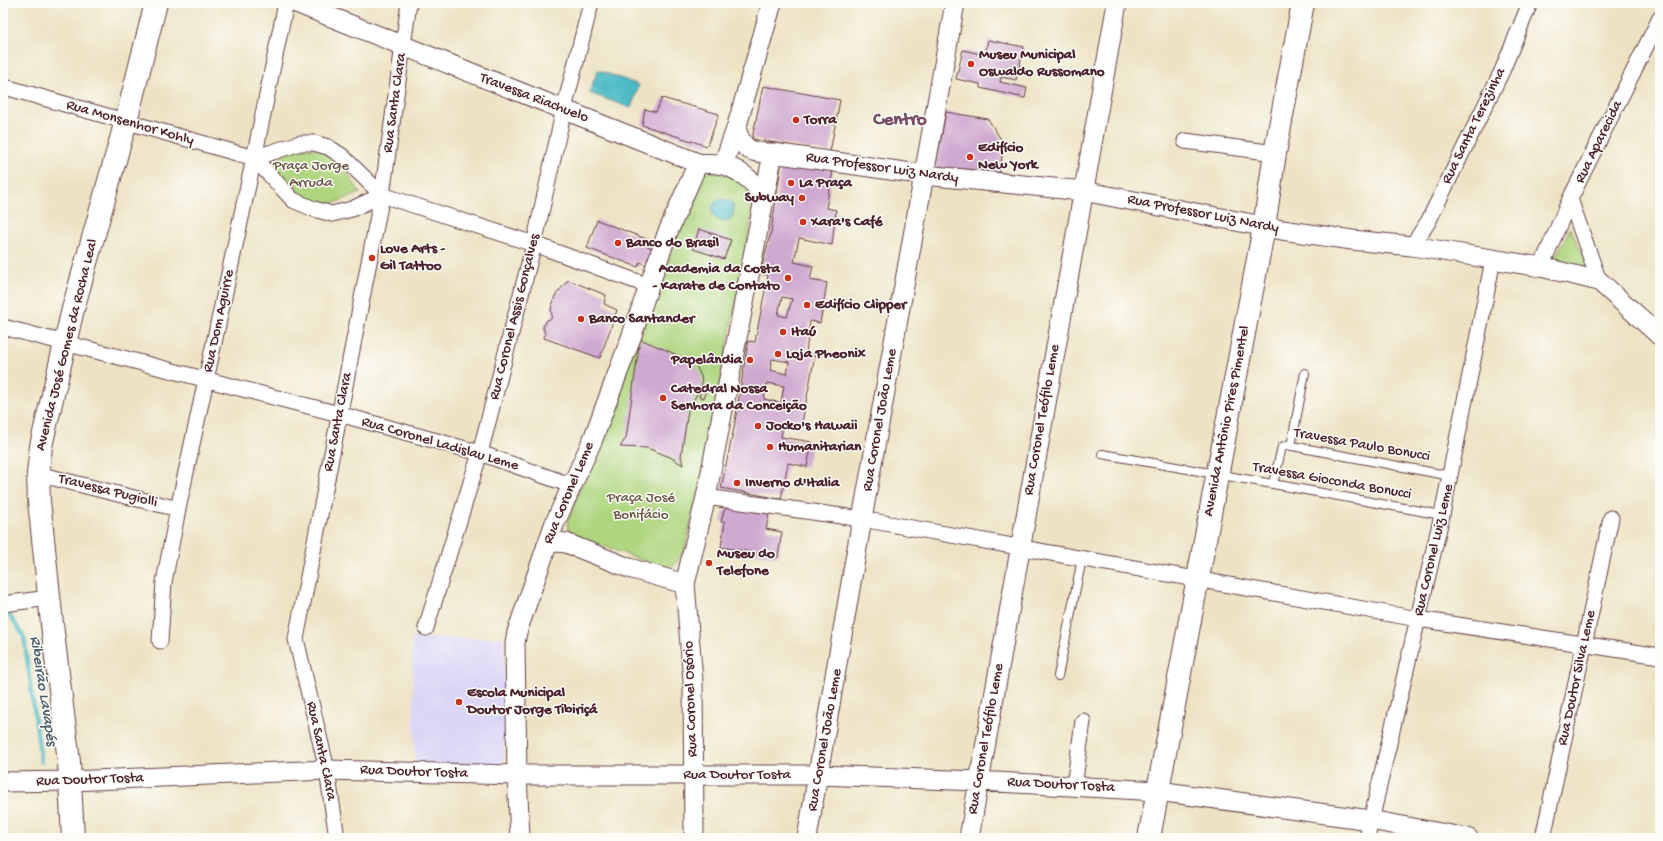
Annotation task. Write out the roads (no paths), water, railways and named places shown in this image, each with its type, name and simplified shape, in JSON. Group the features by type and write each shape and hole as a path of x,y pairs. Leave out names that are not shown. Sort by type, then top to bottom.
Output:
{"main road":[{"name":"Avenida José Gomes da Rocha Leal","path":"73,838 69,762 49,598 39,501 38,474 41,446 73,309 126,122 156,3"},
{"name":"Avenida Antônio Pires Pimentel","path":"1149,838 1264,227 1303,3"}],"street":[{"name":"Rua Dom Aguirre","path":"160,640 164,582 178,509 286,3"},
{"name":"Travessa Riachuelo","path":"296,3 698,163 723,165 748,178 759,188 765,199"},
{"name":"Rua Santa Clara","path":"337,838 327,770 296,640 382,195 409,3"},
{"name":"Rua Coronel Assis Gonçalves","path":"426,628 480,453 534,244 564,109 591,3"},
{"path":"723,165 736,128 772,3"},
{"name":"Rua Coronel João Leme","path":"807,838 862,519 955,3"},
{"name":"Rua Coronel Teófilo Leme","path":"969,838 1117,3"},
{"name":"Rua Santa Terezinha","path":"1412,246 1428,222 1502,72 1530,3"},
{"name":"Rua Aparecida","path":"1540,267 1570,199 1660,18"},
{"name":"Rua Monsenhor Kohly","path":"5,87 254,158"},
{"name":"Rua Professor Luiz Nardy","path":"736,128 740,142 747,149 761,153 773,153 925,175 1083,191 1264,227 1352,240 1412,246 1540,267 1599,281 1657,329"},
{"path":"1185,141 1276,153"},
{"path":"382,195 352,209 332,214 314,209 292,200 254,158 300,143 314,143 328,147 342,156 382,195 534,244 649,286"},
{"path":"546,547 550,543 555,542 566,543 629,568 685,584 706,497 773,153"},
{"name":"Rua Coronel Leme","path":"520,838 517,775 515,643 517,632 554,525 593,439 667,234 698,163"},
{"path":"1570,199 1599,281"},
{"name":"Rua Coronel Luiz Leme","path":"1367,838 1451,476 1493,260"},
{"name":"Rua Coronel Ladislau Leme","path":"3,327 339,414 480,453 573,486"},
{"name":"Travessa Pugiolli","path":"38,474 178,509"},
{"path":"706,497 862,519 1418,618 1660,656"},
{"name":"Rua Doutor Silva Leme","path":"1543,838 1611,518"},
{"path":"554,525 566,543"},
{"name":"Rua Coronel Osório","path":"685,584 694,681 694,838"},
{"path":"8,604 49,598"},
{"path":"1074,787 1083,721"},
{"name":"Rua Doutor Tosta","path":"3,782 70,781 327,770 517,775 819,775 978,781 1158,791 1370,820 1468,838"}],"lane":[{"path":"1291,446 1305,373"},
{"name":"Travessa Paulo Bonucci","path":"1273,484 1282,447 1287,445 1451,476"},
{"name":"Travessa Gioconda Bonucci","path":"1102,454 1442,515"},
{"path":"1058,676 1082,559"}],"water":[{"path":"598,70 639,85 631,108 589,93"},
{"path":"719,199 727,199 734,206 734,214 727,221 719,221 712,214 712,206"}],"waterway":[{"name":"Ribeirão Lavapés","path":"5,608 24,637 41,762"}],"place":[{"name":"Museu Municipal Oswaldo Russomano","path":"971,64"},
{"name":"Torra","path":"796,120"},
{"name":"Edifício New York","path":"970,157"},
{"name":"La Praça","path":"791,183"},
{"name":"Subway","path":"802,198"},
{"name":"Xara's Café","path":"803,222"},
{"name":"Banco do Brasil","path":"618,243"},
{"name":"Love Arts - Gil Tattoo","path":"372,258"},
{"name":"Academia da Costa - Karate de Contato","path":"788,278"},
{"name":"Edifício Clipper","path":"807,305"},
{"name":"Banco Santander","path":"581,319"},
{"name":"Itaú","path":"783,332"},
{"name":"Loja Pheonix","path":"778,354"},
{"name":"Papelândia","path":"750,360"},
{"name":"Catedral Nossa Senhora da Conceição","path":"663,398"},
{"name":"Jocko's Hawaii","path":"758,426"},
{"name":"Humanitarian","path":"770,447"},
{"name":"Inverno d'Italia","path":"737,483"},
{"name":"Museu do Telefone","path":"709,563"},
{"name":"Escola Municipal Doutor Jorge Tibiriçá","path":"459,702"}],"district":[{"name":"Centro","path":"900,120"}],"park label":[{"name":"Praça Jorge Arruda","path":"311,174"},
{"name":"Praça José Bonifácio","path":"641,506"}]}
